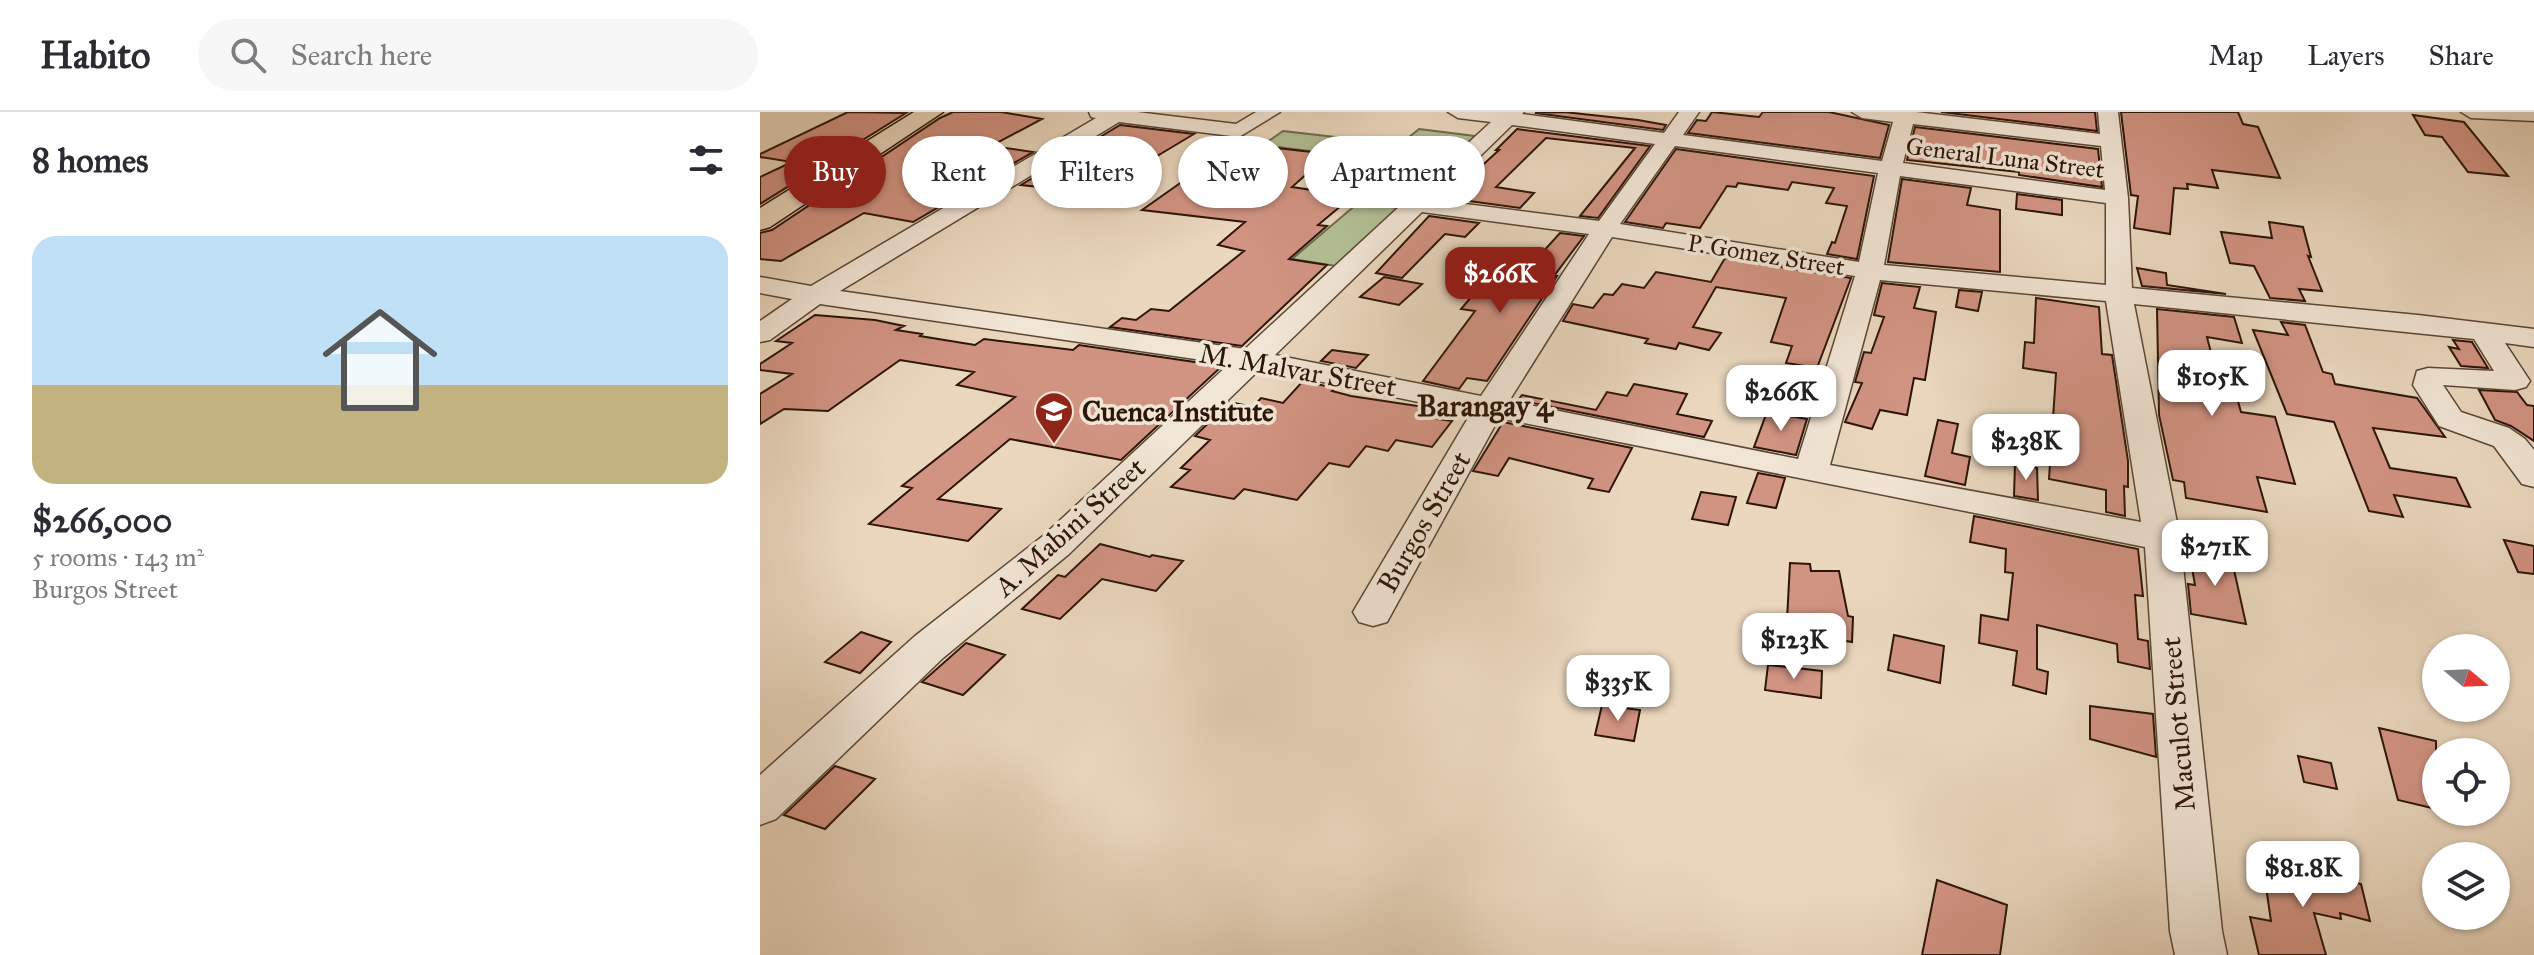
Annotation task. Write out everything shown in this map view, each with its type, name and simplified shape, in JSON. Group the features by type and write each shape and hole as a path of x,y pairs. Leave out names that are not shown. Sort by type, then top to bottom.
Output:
{"main road":[{"path":"760,221 931,112"}],"street":[{"path":"760,334 816,294 1110,113 1239,131 1270,112"},
{"name":"General Luna Street","path":"1458,112 1510,115 1890,170 2117,198"},
{"name":"Burgos Street","path":"1373,612 1490,406 1605,229 1689,112"},
{"path":"1862,112 2110,126"},
{"path":"2471,112 2534,115"},
{"name":"A. Mabini Street","path":"1485,138 1510,115"},
{"path":"1811,472 1870,271 1890,170 1906,115"},
{"name":"Maculot Street","path":"2110,126 2117,198 2119,297 2162,538 2196,931 2201,955"},
{"name":"A. Mabini Street","path":"760,804 929,647 1056,545 1410,208"},
{"name":"P. Gomez Street","path":"1445,208 1605,229 1870,271 2418,323 2534,338"},
{"name":"M. Malvar Street","path":"760,285 1252,359 1811,472 2162,538"},
{"path":"2484,332 2515,381 2438,376 2428,377 2428,385 2450,419 2508,437 2534,476"}],"green space":[{"path":"1419,129 1475,136 1410,136"},
{"path":"1283,131 1327,136 1304,136 1304,150 1288,148 1288,136 1276,136"},
{"path":"1352,208 1398,208 1336,266 1292,259"}],"building":[{"path":"848,112 906,113 869,136 798,136"},
{"path":"953,112 1001,112 1042,119 1010,136 913,136"},
{"path":"1564,112 1666,125 1663,130 1535,113"},
{"path":"1712,112 1759,117 1763,112 1829,112 1889,125 1880,158 1688,133 1697,120 1706,121"},
{"path":"1941,112 2095,112 2097,131"},
{"path":"2121,112 2238,112 2243,124 2258,127 2280,178 2212,170 2218,188 2187,184 2188,189 2174,188 2170,234 2134,228 2138,196 2131,195"},
{"path":"2413,115 2464,122 2508,176 2468,172 2442,137 2425,135"},
{"path":"1120,125 1194,134 1178,136 1178,144 1162,153 1162,136 1102,136"},
{"path":"1915,127 2098,149 2102,187 2019,175 2019,172 1907,160"},
{"path":"1517,129 1650,146 1598,218 1580,216 1635,148 1546,138 1496,187 1534,193 1520,208 1485,203 1485,163 1499,150 1496,150"},
{"path":"784,143 784,161 760,157 760,154"},
{"path":"902,143 902,208 937,208 913,222 864,213 781,261 760,259 760,233 772,230 805,208 886,208 886,154"},
{"path":"1015,149 1031,153 1015,162"},
{"path":"1288,149 1304,151 1304,176 1292,187 1304,189 1304,208 1339,208 1318,225 1327,226 1289,259 1327,265 1242,346 1110,327 1122,318 1136,320 1151,309 1169,311 1244,251 1218,245 1245,222 1142,210 1162,208 1162,196 1178,185 1178,208 1288,208"},
{"path":"1676,149 1874,176 1857,259 1827,254 1832,242 1835,243 1847,206 1826,203 1834,188 1792,182 1788,190 1738,183 1736,187 1727,186 1700,228 1666,223 1663,228 1625,222"},
{"path":"784,166 784,189 760,204 760,177"},
{"path":"1902,179 1971,188 1967,205 2000,210 2000,272 1888,262"},
{"path":"2017,194 2062,200 2062,215 2016,209"},
{"path":"1429,216 1479,223 1465,237 1445,234 1402,278 1376,273"},
{"path":"2269,222 2303,227 2311,257 2308,256 2322,291 2299,289 2305,301 2270,298 2254,266 2230,263 2221,232 2272,238"},
{"path":"1560,233 1584,236 1554,276 1557,276 1487,381 1467,378 1459,389 1423,381 1475,311 1461,309 1502,261 1530,266"},
{"path":"1725,258 1851,278 1817,368 1786,363 1792,346 1771,342 1786,298 1716,287 1693,327 1721,333 1709,350 1679,343 1676,349 1645,343 1648,339 1563,321 1573,304 1593,308 1604,294 1613,295 1622,284 1644,288 1656,272 1711,282"},
{"path":"2137,268 2166,273 2167,285 2226,294 2142,286"},
{"path":"1384,277 1422,284 1399,305 1360,297"},
{"path":"1882,283 1920,287 1914,308 1936,312 1925,380 1914,378 1907,415 1880,410 1872,429 1845,422 1862,383 1855,382 1864,352 1871,353 1884,317 1874,315"},
{"path":"1959,290 1982,292 1978,311 1956,307"},
{"path":"2036,298 2099,307 2102,354 2112,355 2128,461 2128,487 2124,486 2125,516 2106,512 2106,490 2049,479 2056,373 2023,368 2025,342 2034,343"},
{"path":"2157,309 2234,317 2242,343 2207,337 2221,392 2236,394 2241,412 2275,417 2295,484 2257,477 2267,512 2186,498 2184,482 2173,480 2159,415"},
{"path":"815,315 875,320 904,326 896,330 922,334 920,336 975,345 984,339 1073,350 1079,345 1222,366 1121,460 1010,439 938,499 1001,509 968,541 869,524 912,488 902,486 1015,397 957,385 974,372 900,360 828,411 784,409 760,424 760,394 792,374 760,370 760,364 792,343 776,341"},
{"path":"2281,322 2305,325 2323,372 2332,374 2335,384 2417,398 2445,437 2373,428 2390,468 2456,478 2470,507 2394,495 2403,517 2369,511 2334,422 2287,414 2253,330 2288,335"},
{"path":"2453,340 2472,342 2488,368 2461,366 2449,347 2459,349"},
{"path":"1332,350 1368,355 1356,368 1321,361"},
{"path":"1303,381 1335,388 1332,391 1351,396 1444,410 1438,419 1452,421 1432,447 1396,440 1388,451 1366,446 1349,467 1329,463 1297,500 1244,489 1234,499 1171,487 1190,470 1181,468 1210,440 1195,436 1230,402 1253,407 1261,398 1283,403"},
{"path":"1634,384 1687,394 1677,414 1712,421 1704,437 1518,400 1522,395 1596,410 1607,392 1627,396"},
{"path":"2479,390 2517,392 2527,405 2534,406 2534,441 2495,420"},
{"path":"1767,412 1807,419 1796,455 1754,447"},
{"path":"1938,420 1958,424 1952,453 1970,457 1965,485 1925,476"},
{"path":"1503,422 1632,448 1609,492 1588,488 1593,479 1509,458 1498,476 1473,471"},
{"path":"2015,464 2037,468 2038,500 2014,496"},
{"path":"1758,473 1785,478 1776,508 1747,503"},
{"path":"1701,492 1736,497 1728,525 1692,519"},
{"path":"1974,516 2138,549 2143,596 2135,595 2138,639 2148,641 2150,669 2118,662 2117,644 2037,625 2037,669 2048,672 2046,694 2013,685 2017,651 1979,643 1981,615 2008,620 2013,573 2005,572 2006,549 1970,542"},
{"path":"2504,540 2534,546 2534,574 2518,572"},
{"path":"1100,544 1150,557 1183,561 1156,591 1102,579 1060,619 1022,609 1058,575 1065,577"},
{"path":"2192,549 2231,556 2246,624 2191,614 2188,584 2195,585 2192,568 2196,569"},
{"path":"1790,563 1810,564 1811,571 1839,571 1848,616 1853,617 1852,642 1816,636 1817,626 1787,620"},
{"path":"861,632 891,642 860,673 825,662"},
{"path":"1894,635 1944,646 1940,683 1888,670"},
{"path":"966,643 1005,655 963,695 922,682"},
{"path":"1768,665 1822,671 1821,698 1765,690"},
{"path":"1602,705 1640,710 1634,741 1595,735"},
{"path":"2090,706 2153,714 2156,757 2090,739"},
{"path":"2379,728 2423,738 2422,806 2398,800"},
{"path":"2298,756 2331,763 2337,789 2304,782"},
{"path":"835,766 875,779 825,829 784,815"},
{"path":"2262,859 2361,884 2370,921 2340,913 2341,919 2314,913 2326,955 2259,955 2250,917 2271,921"},
{"path":"1937,880 2007,905 2000,955 1922,955"}],"place":[{"name":"Cuenca Institute","path":"1054,445"}],"district":[{"name":"Barangay 4","path":"1485,406"}]}
